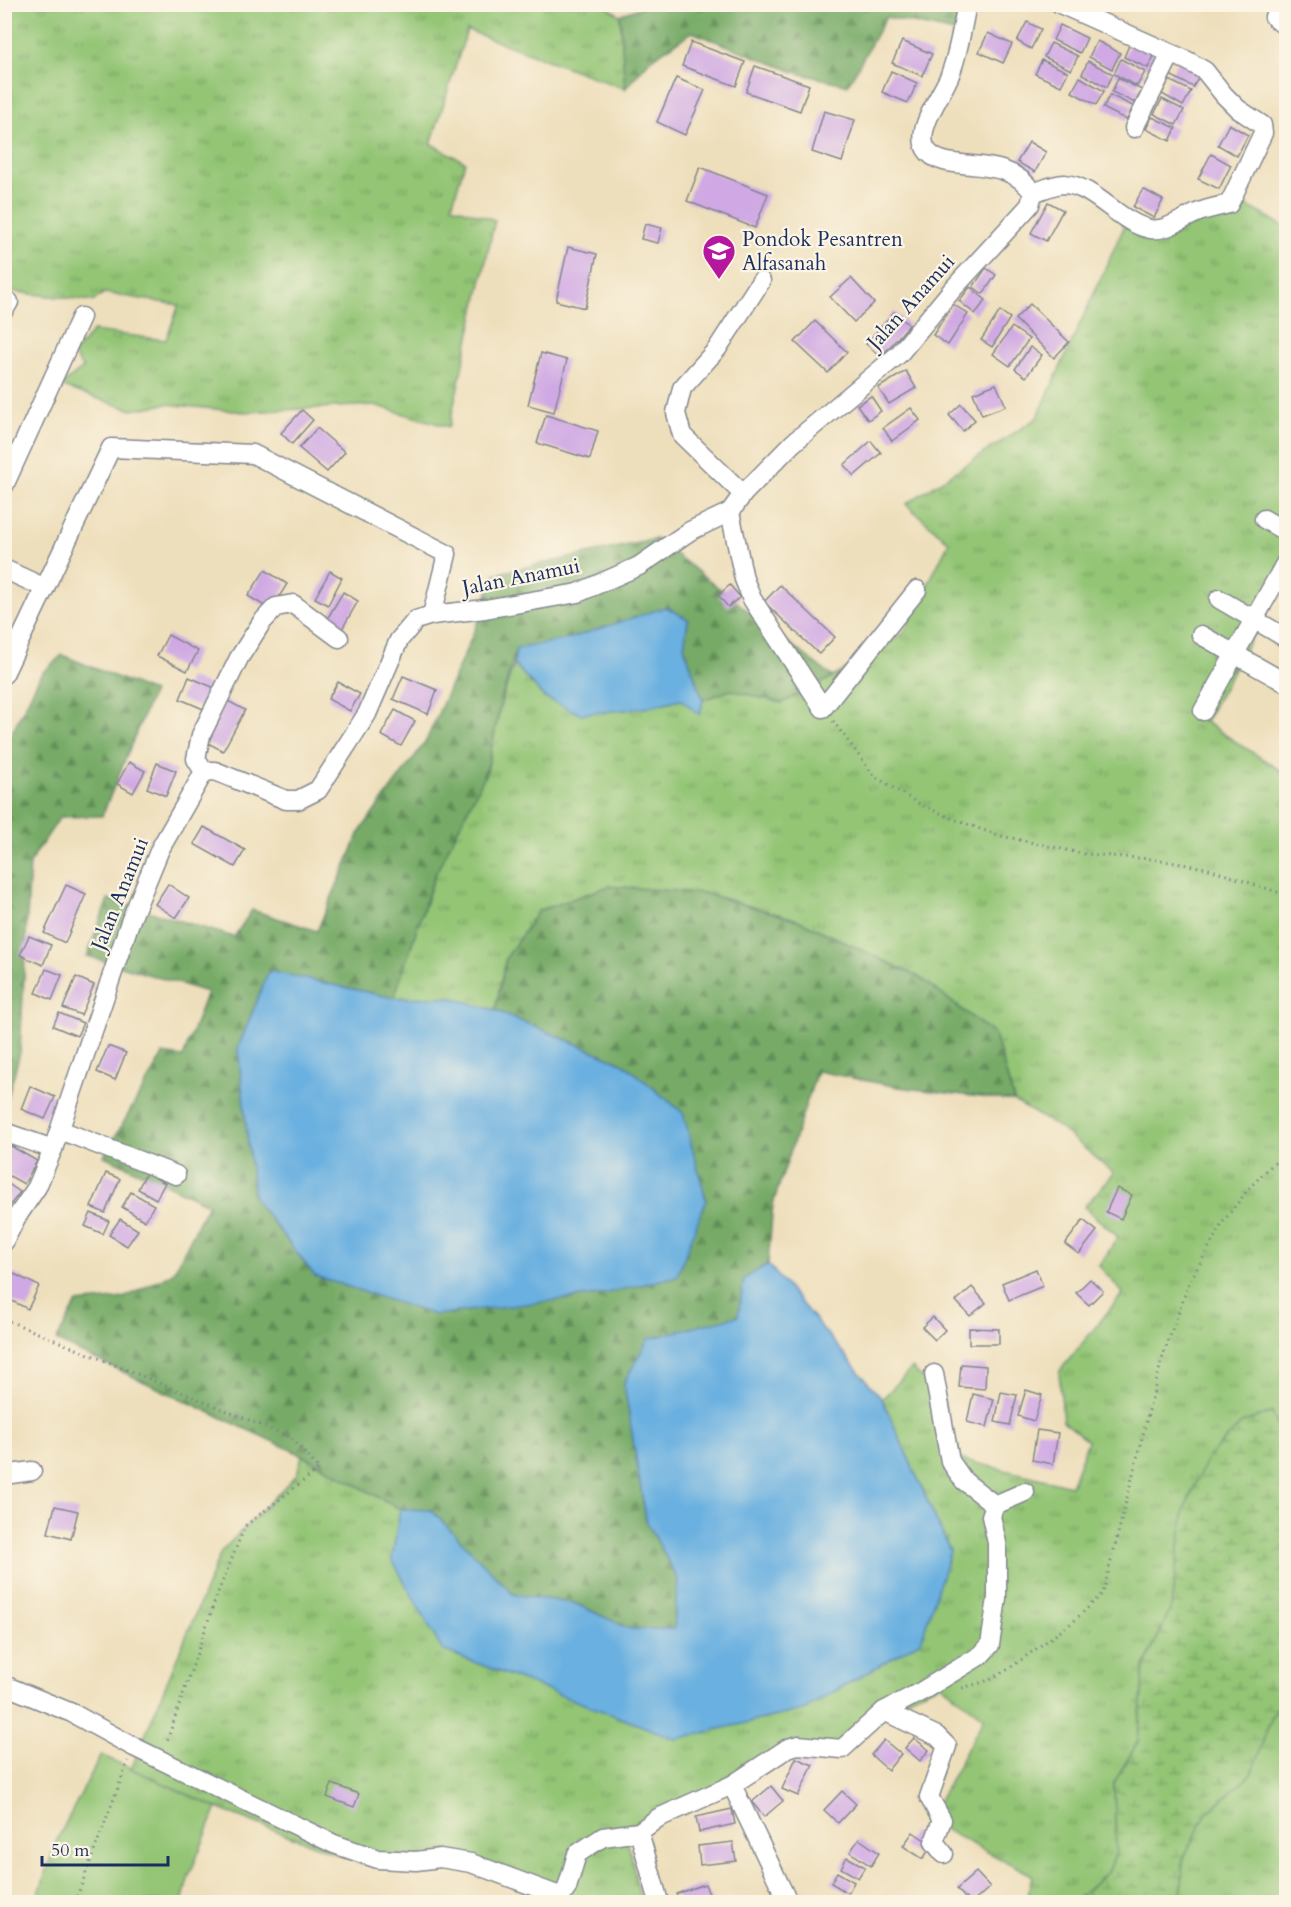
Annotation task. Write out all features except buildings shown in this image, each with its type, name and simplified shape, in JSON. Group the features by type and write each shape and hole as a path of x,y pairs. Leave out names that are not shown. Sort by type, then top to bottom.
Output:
{"street":[{"path":"967,4 951,74 931,111 924,132 924,146 932,157 941,161 1002,168 1026,181 1033,193 1062,184 1070,185 1082,189 1132,222 1151,229 1163,228 1203,211 1229,204 1263,133 1262,125 1238,109 1205,71 1060,4"},
{"path":"1280,4 1274,16 1287,27"},
{"path":"1134,128 1172,54"},
{"name":"Jalan Anamui","path":"4,1242 16,1218 37,1187 53,1149 130,922 160,849 204,772 214,771 286,800 298,800 318,790 367,714 399,640 416,620 432,615 485,609 578,593 639,566 690,531 730,512 743,494 793,443 899,354 952,290 1030,205 1033,193"},
{"path":"743,494 682,435 676,413 682,388 717,349 761,281"},
{"path":"5,482 81,316"},
{"path":"6,669 111,448 253,454 447,554 432,615"},
{"path":"730,512 744,579 752,599 823,708 917,590"},
{"path":"1264,519 1287,532"},
{"path":"1203,711 1287,562"},
{"path":"4,569 45,588"},
{"path":"1219,599 1287,638"},
{"path":"204,772 196,759 201,735 239,658 262,622 276,608 293,604 339,638"},
{"path":"1201,635 1287,683"},
{"path":"60,1130 176,1175"},
{"path":"4,1132 53,1149"},
{"path":"934,1374 950,1461 964,1481 995,1505"},
{"path":"4,1475 32,1471"},
{"path":"4,1686 72,1713 134,1747 334,1844 378,1858 416,1861 440,1858 471,1863 557,1895 563,1894 577,1854 603,1837 639,1832 658,1818 732,1785 788,1748 798,1745 842,1749 884,1711 981,1655 990,1645 997,1598 997,1543 991,1516 995,1505 1025,1492"},
{"path":"884,1711 937,1736 947,1746 929,1797 942,1820 934,1842 944,1854"},
{"path":"732,1785 788,1902"},
{"path":"639,1832 659,1902"}],"path":[{"path":"823,708 874,776 921,806 997,835 1084,854 1151,859 1206,868 1287,895"},
{"path":"960,1689 984,1682 1006,1671 1073,1622 1103,1593 1162,1359 1190,1283 1223,1222 1250,1187 1287,1151"},
{"path":"4,1319 290,1437 319,1469 245,1526 217,1595 161,1760"},
{"path":"75,1902 134,1747"}],"green space":[{"path":"649,4 962,5 955,32 886,17 848,85 797,73 692,32 651,59 625,89 620,15"},
{"path":"4,5 604,5 620,15 625,89 467,30 431,144 465,162 452,206 495,220 449,427 374,405 244,412 166,404 132,410 60,386 83,368 73,354 93,331 166,340 179,305 104,293 94,301 5,291"},
{"path":"1233,199 1286,228 1286,575 1205,722 1286,774 1286,1447 1272,1412 1184,1510 1171,1608 1144,1667 1138,1742 1114,1783 1116,1852 1109,1871 1074,1902 1027,1902 1032,1875 928,1821 984,1718 940,1684 881,1710 842,1756 793,1745 626,1834 641,1902 554,1902 474,1871 361,1863 217,1808 131,1769 221,1552 297,1474 302,1455 400,1509 392,1559 676,1739 950,1551 882,1399 912,1368 944,1401 955,1458 1071,1486 1088,1441 1063,1421 1059,1372 1123,1293 1099,1266 1118,1237 1084,1207 1114,1173 1060,1128 1014,1101 995,1035 919,977 798,920 704,893 506,958 495,1010 449,997 394,998 434,877 487,771 500,706 514,664 545,698 644,708 680,699 700,714 703,700 731,690 782,703 833,677 903,634 949,542 906,504 1037,418 1129,216 1162,235"},
{"path":"656,539 833,677 782,703 731,690 703,700 684,647 688,619 516,649 500,706 487,771 434,877 394,998 269,971 238,1048 254,1198 315,1276 706,1200 682,1113 624,1064 495,1010 506,958 538,911 609,886 704,893 798,920 919,977 995,1035 1014,1101 898,1087 817,1071 773,1204 768,1264 744,1279 738,1316 648,1340 624,1383 646,1520 678,1579 674,1629 630,1629 576,1604 513,1594 431,1510 400,1509 302,1455 56,1341 77,1303 124,1298 173,1273 208,1204 104,1156 163,1054 183,1057 207,992 87,956 108,899 234,937 252,910 317,931 361,830 426,741 476,627 494,574"},
{"path":"62,655 153,692 102,816 60,817 30,862 20,1053 5,1107 5,746 41,674"},
{"path":"1272,1412 1286,1447 1286,1694 1272,1716 1251,1774 1206,1814 1183,1859 1181,1902 1074,1902 1109,1871 1116,1852 1114,1783 1138,1742 1144,1667 1171,1608 1184,1510 1208,1457 1242,1423"},
{"path":"1286,1694 1286,1902 1181,1902 1183,1859 1206,1814 1251,1774 1272,1716"},
{"path":"101,1755 217,1808 189,1876 182,1902 36,1902 57,1840"}],"water":[{"path":"666,607 688,619 684,647 703,700 700,715 680,699 644,708 580,714 545,698 514,664 516,649 568,639"},
{"path":"269,971 394,998 449,997 495,1010 624,1064 683,1113 706,1200 677,1276 599,1295 435,1315 315,1276 254,1198 238,1048"},
{"path":"768,1264 882,1399 950,1551 921,1641 803,1710 676,1739 442,1650 392,1559 400,1509 431,1510 513,1594 576,1604 630,1629 674,1629 678,1579 646,1520 624,1383 648,1339 738,1316 744,1279"}],"place":[{"name":"Pondok Pesantren Alfasanah","path":"719,280"}]}
